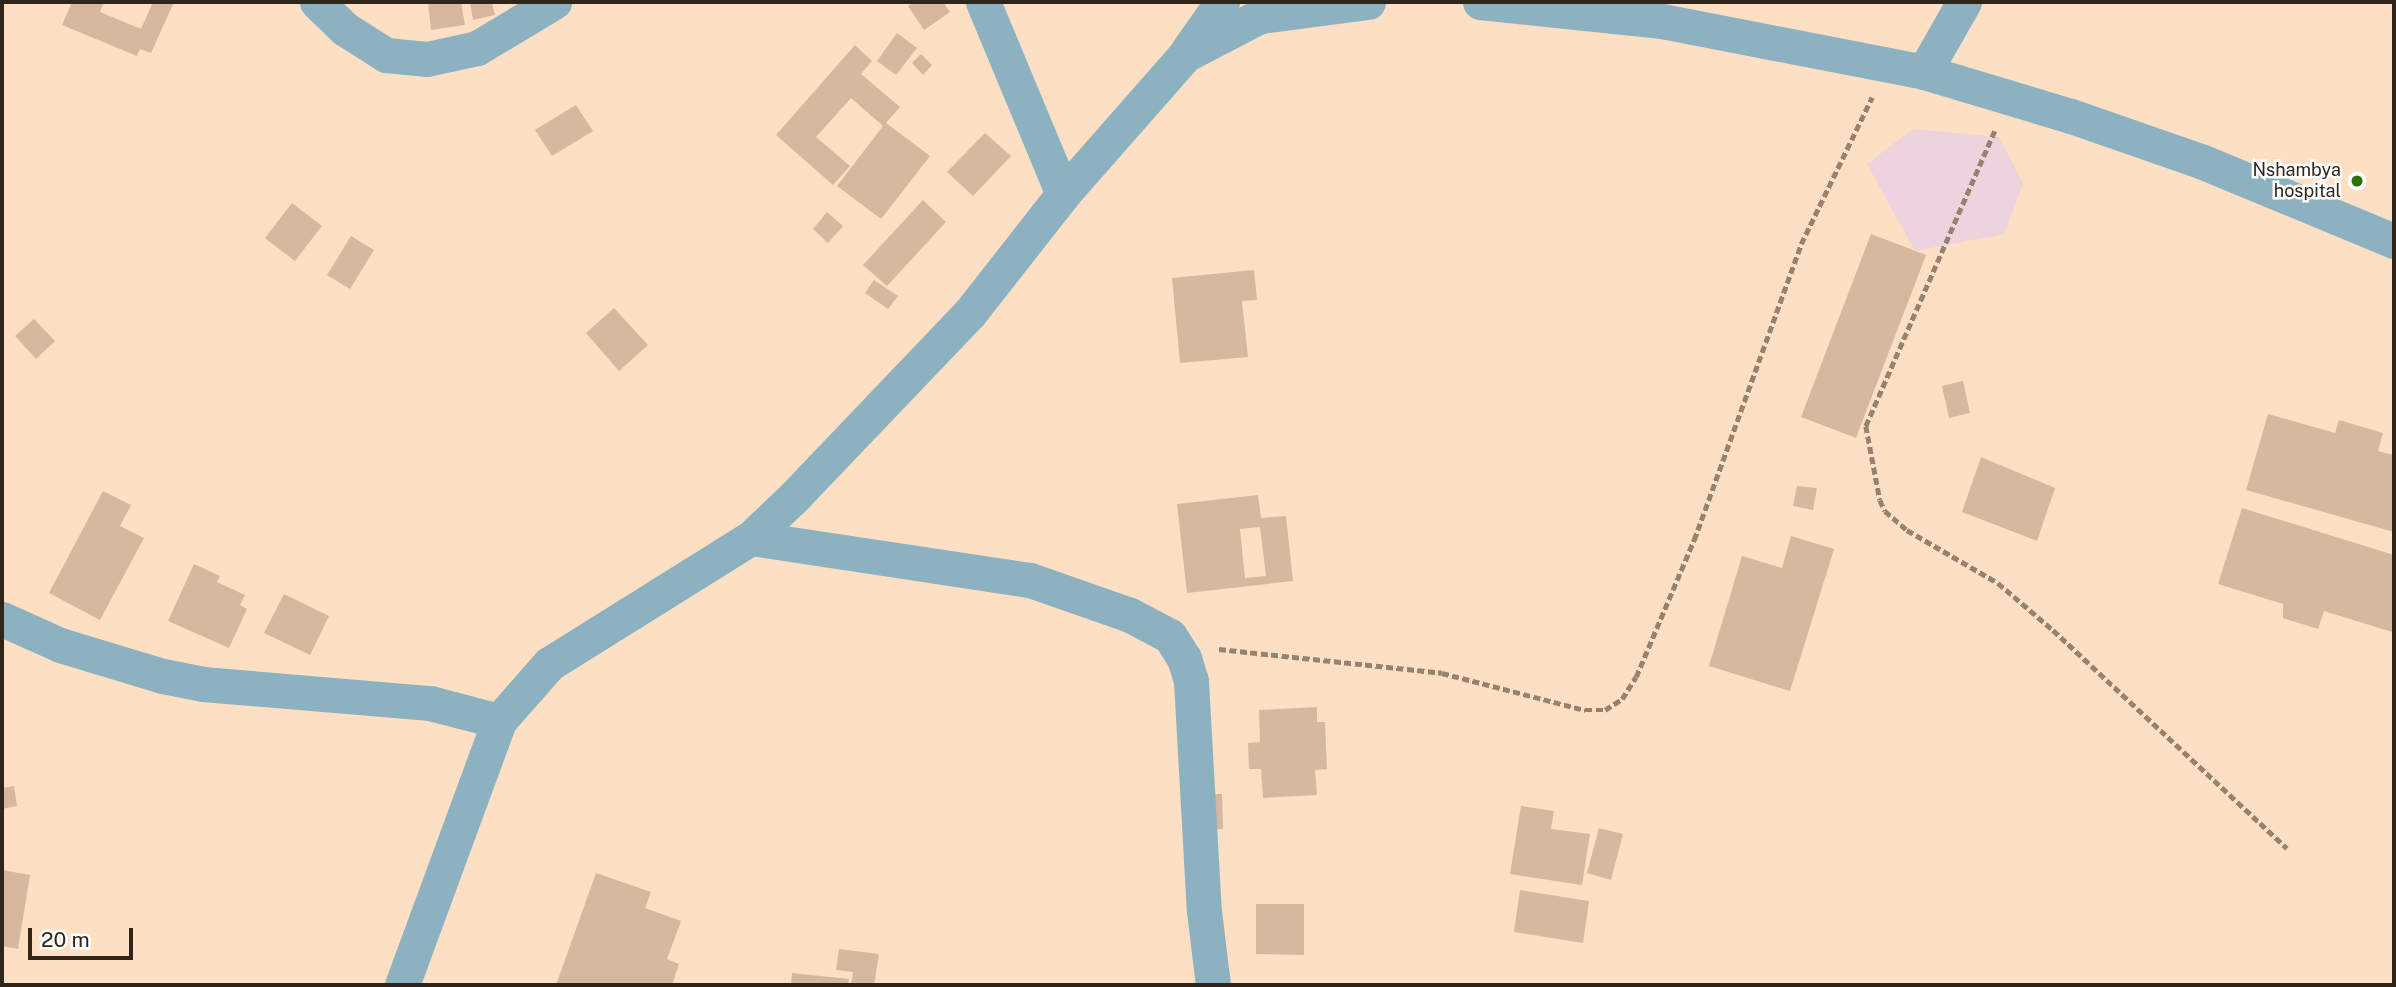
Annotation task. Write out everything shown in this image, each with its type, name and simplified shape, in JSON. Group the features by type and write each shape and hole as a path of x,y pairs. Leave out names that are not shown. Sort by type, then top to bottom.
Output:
{"street":[{"path":"317,2 345,29 386,55 427,59 477,48 554,2"},
{"path":"983,2 1063,194"},
{"path":"402,985 499,721 549,664 751,538 969,314 1063,194 1185,55 1223,2"},
{"path":"1185,55 1260,16 1368,2"},
{"path":"1480,2 1662,21 1886,68 1924,72 2071,116 2203,162 2394,241"},
{"path":"1924,72 1964,2"},
{"path":"751,538 1030,580 1130,615 1170,636 1191,681 1204,911 1213,985"},
{"path":"2,619 60,645 163,676 203,684 430,702 499,721"}],"path":[{"path":"1175,645 1442,673 1585,710 1605,710 1622,699 1636,677 1694,540 1801,244 1886,68"},
{"path":"1999,123 1866,426 1880,500 1885,511 1907,530 1998,583 2035,614 2287,848"}],"shaded area":[{"path":"1913,129 1999,137 2023,184 2004,234 1915,251 1867,164"}],"building":[{"path":"72,2 104,2 100,12 141,29 153,2 174,2 151,53 140,49 137,56 62,25"},
{"path":"428,2 461,2 465,25 431,30"},
{"path":"470,2 492,2 495,15 473,20"},
{"path":"914,2 943,2 950,12 924,30 908,6"},
{"path":"897,33 917,48 896,75 877,61"},
{"path":"855,45 872,61 861,74 900,107 886,123 930,156 881,219 837,186 883,126 851,98 816,137 850,166 833,185 776,135"},
{"path":"921,54 932,65 923,75 912,63"},
{"path":"576,105 593,131 552,156 535,130"},
{"path":"985,133 1011,156 973,196 947,172"},
{"path":"923,200 946,222 887,286 863,265"},
{"path":"292,203 322,226 295,261 265,238"},
{"path":"827,212 843,226 828,243 813,229"},
{"path":"1871,234 1926,255 1856,438 1801,417"},
{"path":"351,236 374,250 350,289 327,275"},
{"path":"1254,270 1257,300 1242,301 1248,357 1180,363 1172,278"},
{"path":"874,280 898,296 888,309 865,293"},
{"path":"614,308 648,345 619,371 586,333"},
{"path":"34,319 55,341 36,359 15,336"},
{"path":"1963,381 1970,413 1949,418 1942,386"},
{"path":"2268,414 2335,433 2339,420 2383,433 2378,451 2394,455 2394,532 2246,490"},
{"path":"1981,457 2055,488 2037,541 1962,512"},
{"path":"1797,486 1817,488 1813,510 1793,506"},
{"path":"103,491 131,505 120,526 144,538 100,620 49,593"},
{"path":"1258,495 1261,518 1286,516 1293,581 1187,593 1177,504","holes":["1260,527 1266,576 1245,578 1240,529"]},
{"path":"2242,508 2394,555 2392,632 2324,611 2318,629 2283,618 2283,604 2218,584"},
{"path":"1791,536 1834,549 1790,691 1709,666 1742,556 1782,568"},
{"path":"194,564 220,576 217,582 245,595 240,605 247,609 229,648 168,621"},
{"path":"284,594 329,616 310,655 264,633"},
{"path":"1317,707 1317,722 1325,722 1327,769 1315,770 1317,795 1263,798 1261,769 1249,769 1248,743 1260,742 1259,710"},
{"path":"14,786 17,806 2,809 2,788"},
{"path":"1204,794 1222,794 1223,829 1204,829"},
{"path":"1521,806 1554,811 1551,829 1590,834 1582,885 1510,874"},
{"path":"1599,828 1623,834 1611,880 1587,873"},
{"path":"2,870 30,875 18,949 2,946"},
{"path":"596,873 651,892 645,908 681,921 667,959 679,964 672,985 556,985"},
{"path":"1520,890 1589,901 1583,943 1514,932"},
{"path":"1256,904 1304,904 1304,955 1256,954"},
{"path":"839,949 879,954 874,985 851,985 853,972 836,970"},
{"path":"792,973 849,979 848,985 791,985"}],"place":[{"name":"Nshambya hospital","path":"2357,181"}]}
